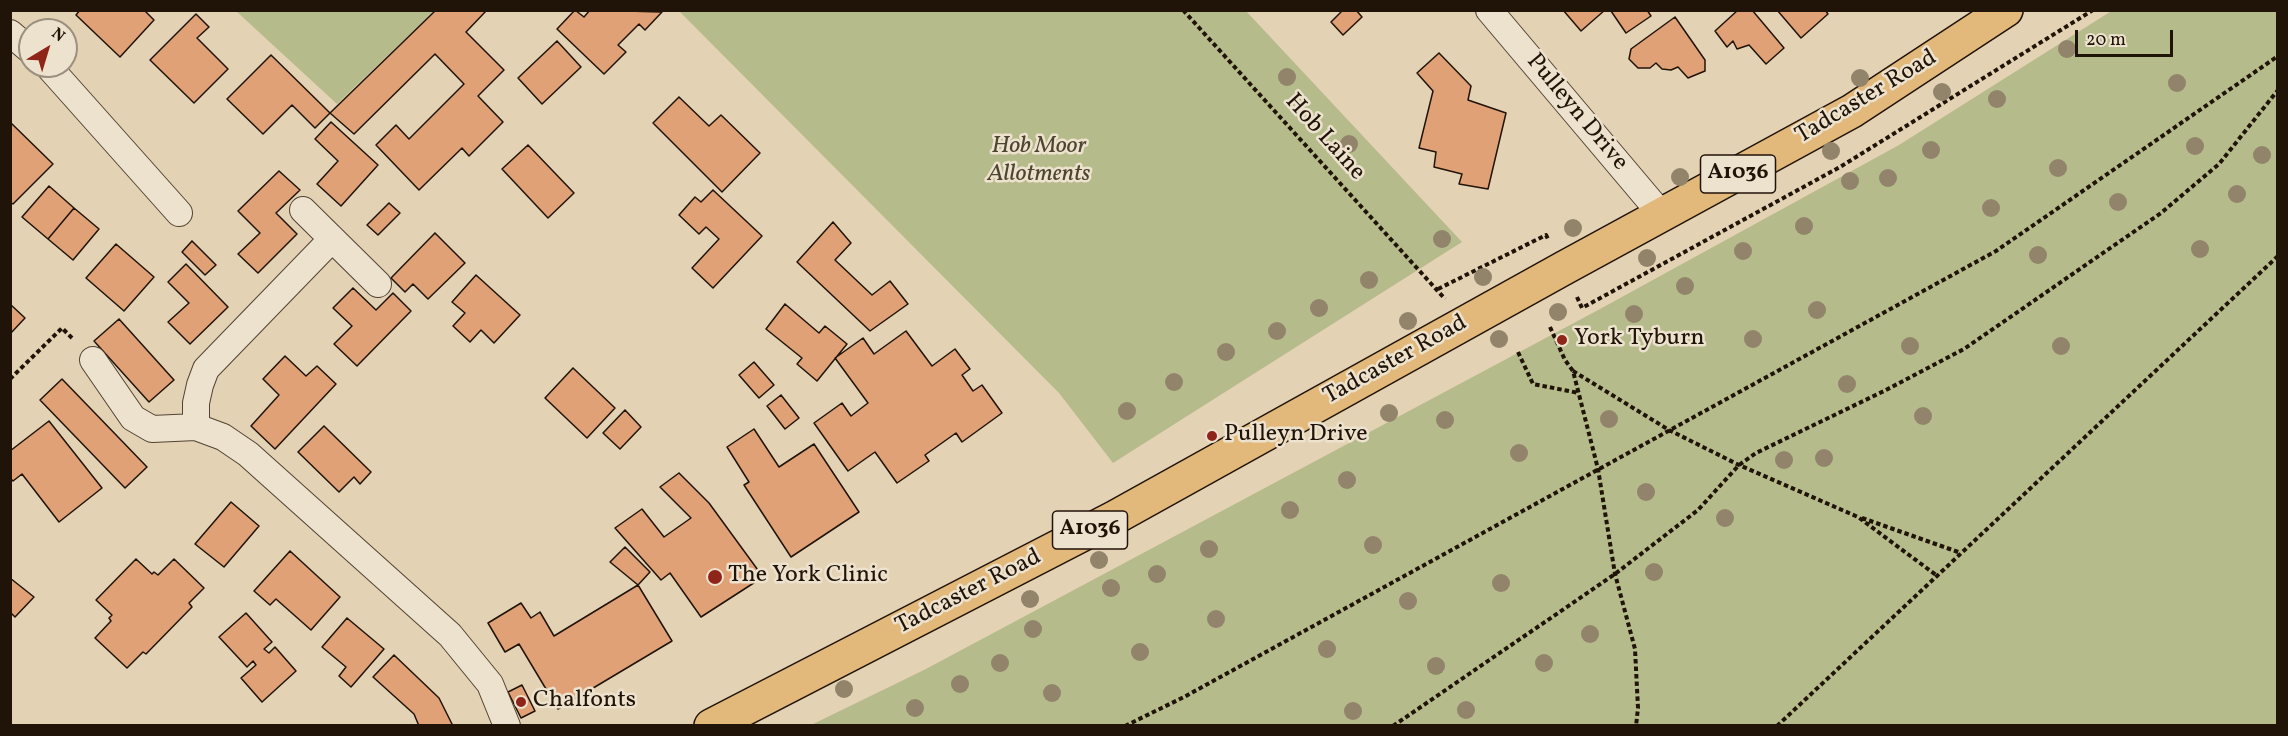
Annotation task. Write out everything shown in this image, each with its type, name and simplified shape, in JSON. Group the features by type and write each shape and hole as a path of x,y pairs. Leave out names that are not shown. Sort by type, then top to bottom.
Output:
{"main road":[{"name":"Tadcaster Road","path":"711,726 1114,518 1852,111 2006,10"}],"street":[{"name":"Pulleyn Drive","path":"1489,10 1662,215"},
{"path":"59,78 179,213"},
{"path":"303,210 378,284"},
{"path":"196,427 198,394 206,369 332,239"},
{"path":"93,360 134,418 152,429 196,427 223,437 248,454 450,635 490,684 507,726"}],"path":[{"name":"Hob Laine","path":"1183,10 1438,289 1546,235"},
{"path":"1582,308 1840,167 2093,10"},
{"path":"1125,726 1184,697 1996,251 2277,56"},
{"path":"1393,726 1615,574 1698,510 1739,465 1756,453 1964,349 2161,213 2219,164 2277,90"},
{"path":"1777,726 2277,256"},
{"path":"1550,327 1565,360 1574,371 1669,430 1739,465 1858,517 1961,553"},
{"path":"10,379 62,328 93,360"},
{"path":"1518,352 1533,384 1579,393"},
{"path":"1574,371 1598,469 1615,574 1635,649 1638,708 1636,726"},
{"path":"1858,517 1936,575"}],"green space":[{"path":"2113,10 2277,11 2277,725 811,725 924,670 1600,309 1899,145"},
{"path":"236,11 434,11 337,104"},
{"name":"Hob Moor Allotments","path":"679,11 1246,11 1462,242 1113,463 1059,393"}],"building":[{"path":"80,10 144,10 154,20 120,57 76,15"},
{"path":"436,10 487,10 466,32 504,70 478,96 503,122 469,156 462,148 419,190 376,145 396,125 409,139 464,84 435,54 354,134 330,113"},
{"path":"575,10 584,17 590,10 662,12 645,30 639,24 618,45 626,52 604,74 557,29"},
{"path":"1343,10 1356,10 1362,17 1343,35 1331,22"},
{"path":"1563,10 1605,10 1581,31"},
{"path":"1647,10 1651,16 1626,33 1611,11"},
{"path":"1738,10 1752,10 1784,48 1766,64 1749,45 1737,49 1733,41 1727,47 1715,31"},
{"path":"1777,10 1825,10 1828,14 1801,38"},
{"path":"196,14 209,27 197,38 228,69 194,103 150,60"},
{"path":"1675,17 1705,60 1705,71 1688,78 1678,67 1671,70 1662,69 1656,63 1650,68 1638,68 1629,59 1631,49"},
{"path":"557,41 581,67 542,104 518,78"},
{"path":"1439,53 1471,86 1468,100 1506,113 1488,189 1459,184 1462,174 1434,167 1436,152 1419,148 1433,91 1417,73"},
{"path":"271,55 330,113 315,128 292,105 263,134 227,99"},
{"path":"679,97 709,126 721,115 760,153 722,192 653,123"},
{"path":"10,122 53,164 13,204 10,202"},
{"path":"331,122 378,165 341,206 317,184 338,161 315,139"},
{"path":"528,145 574,193 548,218 502,169"},
{"path":"279,171 300,190 276,213 297,234 258,273 238,254 260,233 238,211"},
{"path":"49,186 74,208 48,239 22,217"},
{"path":"713,190 762,236 713,288 692,268 719,239 706,227 699,234 679,215 695,197 701,202"},
{"path":"389,203 400,213 378,235 367,225"},
{"path":"74,208 99,229 73,260 48,239"},
{"path":"833,222 851,243 835,260 872,295 890,281 908,304 870,331 797,262"},
{"path":"435,233 465,263 428,299 413,284 405,292 391,278"},
{"path":"192,241 216,265 205,275 182,252"},
{"path":"116,244 154,277 124,311 86,278"},
{"path":"186,264 228,307 190,344 168,322 189,303 168,282"},
{"path":"476,275 520,315 494,343 481,330 470,342 453,326 465,313 452,302"},
{"path":"353,288 376,310 393,293 411,311 357,366 334,344 352,326 333,308"},
{"path":"10,304 25,318 10,334"},
{"path":"785,304 819,333 825,326 847,344 817,381 797,364 802,358 766,329"},
{"path":"119,319 174,380 149,402 94,341"},
{"path":"906,331 932,366 955,349 970,369 962,375 973,391 982,385 1002,413 962,442 956,433 925,455 929,461 897,483 875,452 848,471 814,423 842,403 851,416 868,403 835,358 863,338 874,354"},
{"path":"285,356 306,376 317,366 336,384 275,449 251,426 279,395 263,379"},
{"path":"754,362 774,385 759,398 739,375"},
{"path":"573,368 615,408 587,438 545,398"},
{"path":"62,379 147,467 125,488 40,400"},
{"path":"781,395 799,418 785,429 767,406"},
{"path":"625,410 641,427 620,449 603,433"},
{"path":"49,421 102,488 59,522 22,474 13,481 10,478 10,451"},
{"path":"324,426 371,472 360,484 354,477 339,492 298,452"},
{"path":"754,429 779,467 814,444 859,512 791,557 744,485 749,482 727,447"},
{"path":"679,473 709,503 763,577 701,617 670,573 661,580 615,528 642,509 664,537 691,518 660,487"},
{"path":"231,502 259,526 224,567 195,544"},
{"path":"625,547 650,572 638,585 610,562"},
{"path":"290,551 340,597 311,630 276,599 270,605 254,591"},
{"path":"136,559 152,574 154,572 158,575 174,559 204,588 189,603 192,607 146,654 143,652 127,668 95,638 111,621 109,618 112,615 96,600"},
{"path":"10,578 34,597 15,617 10,612"},
{"path":"638,585 672,641 558,709 519,644 505,652 488,623 521,603 531,618 540,612 554,636"},
{"path":"246,613 272,642 264,649 269,653 275,647 296,671 262,702 241,678 256,665 253,661 247,667 219,637"},
{"path":"347,618 384,649 351,687 339,676 346,667 322,647"},
{"path":"394,655 439,698 453,726 419,726 414,714 373,677"},
{"name":"Chalfonts","path":"522,685 535,711 521,718 508,692"}],"place":[{"name":"York Tyburn","path":"1562,340"},
{"name":"Pulleyn Drive","path":"1212,436"},
{"name":"The York Clinic","path":"715,577"},
{"name":"Chalfonts","path":"521,702"}]}
